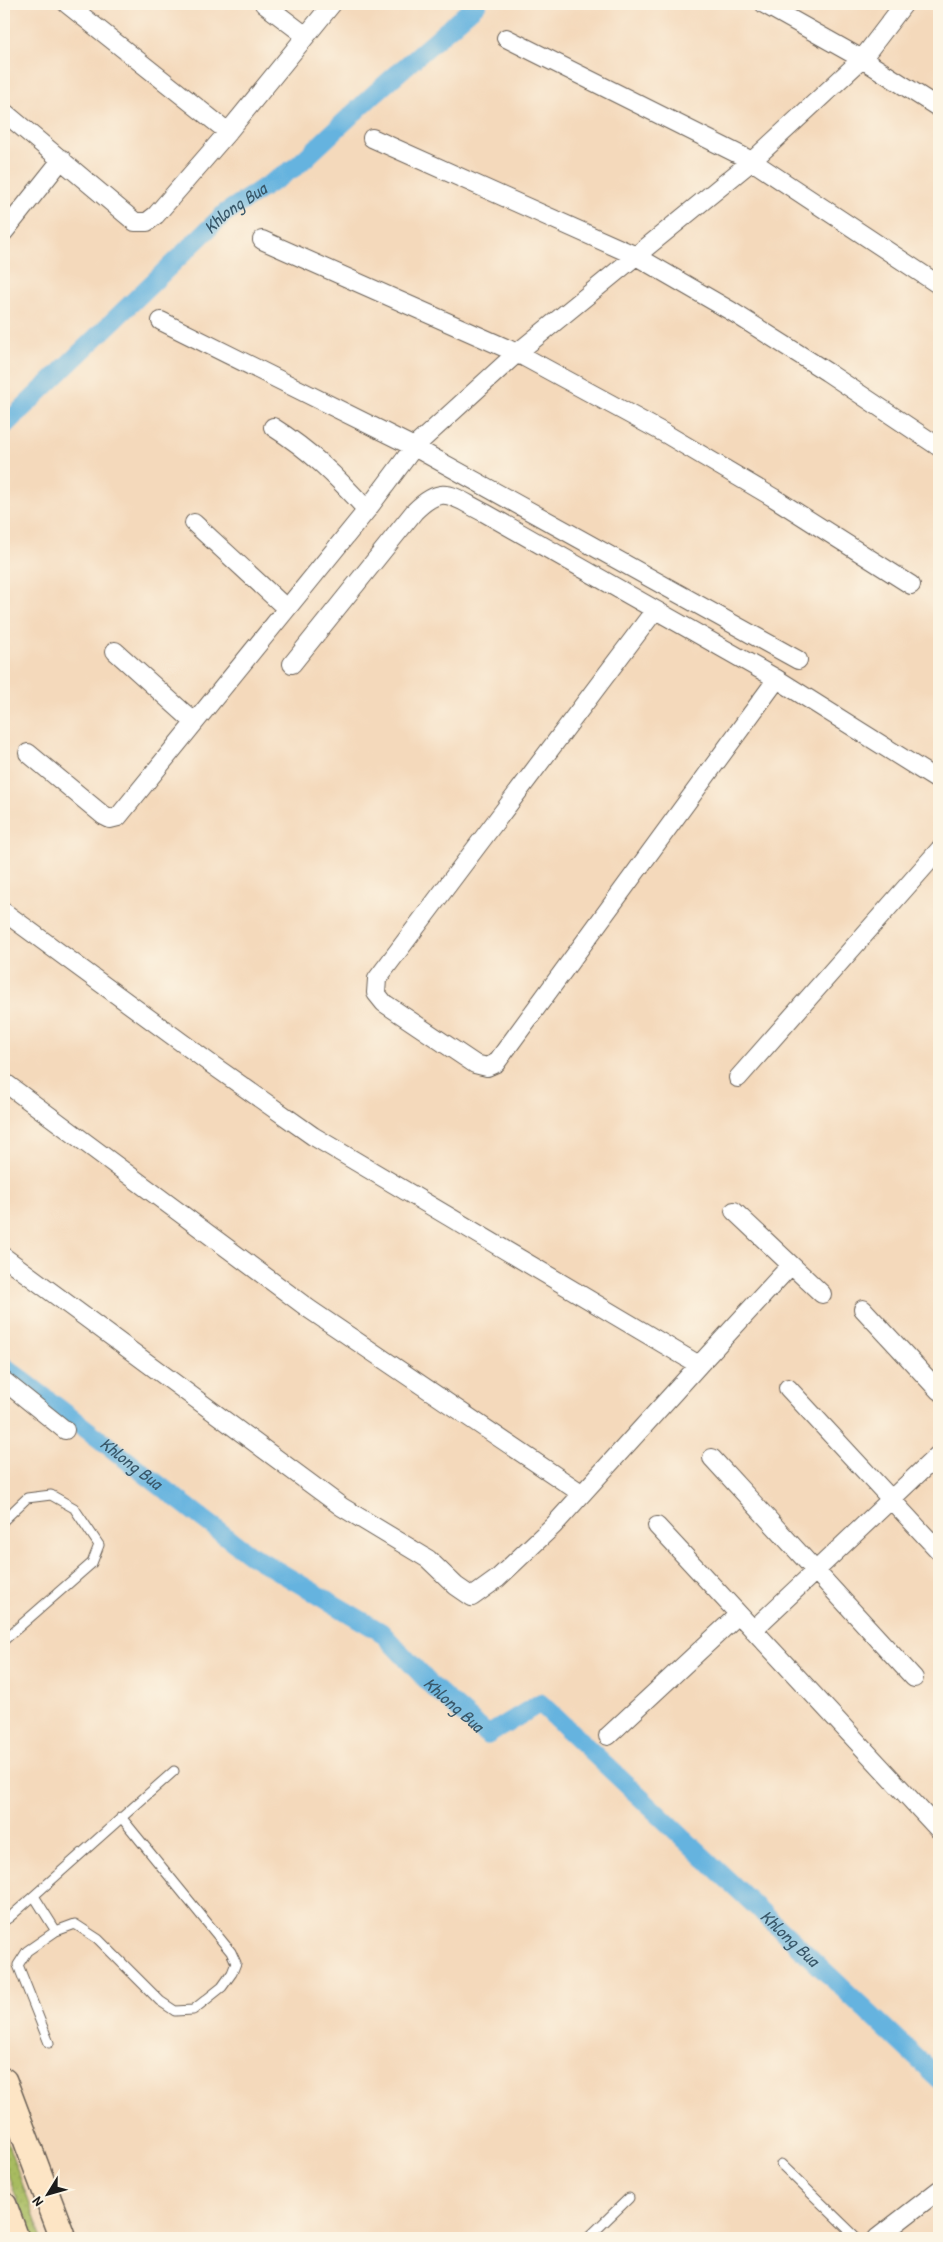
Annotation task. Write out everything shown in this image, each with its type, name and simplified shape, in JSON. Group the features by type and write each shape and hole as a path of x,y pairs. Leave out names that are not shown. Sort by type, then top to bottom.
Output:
{"main road":[{"path":"4,2081 63,2238"},
{"path":"4,2205 12,2236"}],"street":[{"path":"67,4 228,132"},
{"path":"264,4 306,36"},
{"path":"4,112 135,222 147,222 156,215 228,132 332,4"},
{"path":"764,4 862,59 939,108"},
{"path":"28,753 104,816 110,819 118,817 367,510 414,447 517,353 752,161 862,59 904,4"},
{"path":"506,38 752,161 939,285"},
{"path":"372,138 636,256 731,311 939,447"},
{"path":"4,232 62,159"},
{"path":"262,240 517,353 666,434 758,488 911,585"},
{"path":"161,321 414,447 798,660"},
{"path":"273,427 302,445 338,478 367,510"},
{"path":"292,664 414,512 426,500 436,494 445,494 485,513 777,679 939,781"},
{"path":"194,523 286,608"},
{"path":"655,610 376,979 376,993 384,1003 475,1064 487,1067 496,1063 777,679"},
{"path":"115,651 194,722"},
{"path":"738,1078 939,850"},
{"path":"4,912 211,1064 313,1136 699,1365"},
{"path":"4,1082 308,1308 582,1493"},
{"path":"734,1211 822,1294"},
{"path":"4,1257 342,1507 428,1559 456,1586 472,1597 496,1579 553,1526 791,1265"},
{"path":"863,1308 939,1391"},
{"path":"4,1381 65,1430"},
{"path":"788,1388 939,1551"},
{"path":"752,1630 939,1454"},
{"path":"712,1458 914,1678"},
{"path":"657,1526 939,1830"},
{"path":"608,1736 738,1615"},
{"path":"877,2238 939,2190"}],"lane":[{"path":"4,1520 27,1498 51,1495 74,1508 99,1545 92,1563 4,1640"},
{"path":"4,1921 174,1771"},
{"path":"49,2043 18,1965 27,1951 56,1931 75,1924 98,1939 160,2001 175,2011 193,2010 222,1987 232,1973 236,1962 230,1952 121,1817"},
{"path":"34,1896 56,1931"},
{"path":"781,2164 857,2238"},
{"path":"588,2238 629,2198"}],"green space":[{"path":"4,2133 42,2238 31,2238 4,2163"}],"waterway":[{"name":"Khlong Bua","path":"4,426 225,213 297,166 374,94 477,4"},
{"name":"Khlong Bua","path":"4,1366 249,1554 381,1632 432,1686 488,1735 540,1703 939,2079"}]}
